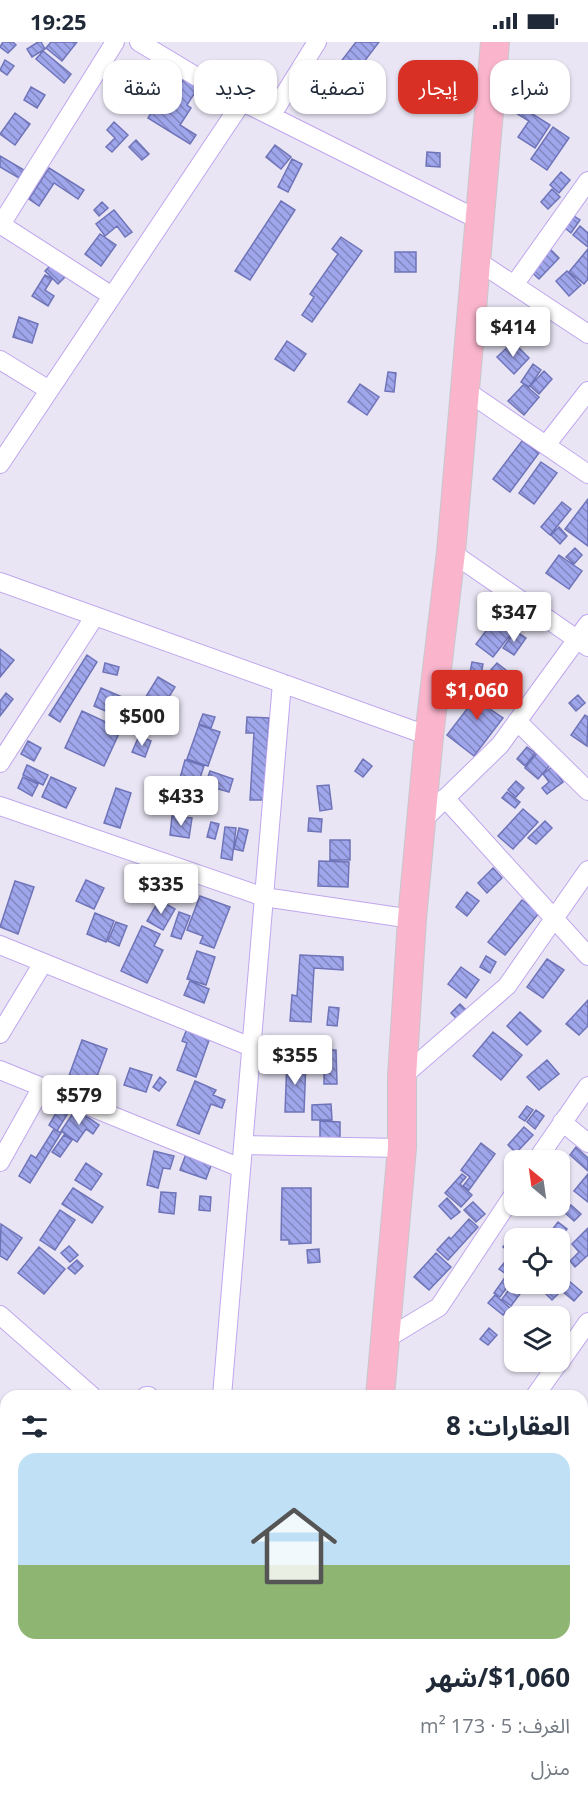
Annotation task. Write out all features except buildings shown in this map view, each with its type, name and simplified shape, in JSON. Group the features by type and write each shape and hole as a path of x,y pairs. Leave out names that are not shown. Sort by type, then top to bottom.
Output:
{"main road":[{"path":"381,1390 402,1148 402,1077 412,919 429,736 451,552 495,42"}],"street":[{"path":"112,296 0,225 115,42"},
{"path":"139,42 194,75"},
{"path":"271,116 317,42"},
{"path":"0,464 234,114"},
{"path":"267,114 479,220"},
{"path":"514,285 588,181"},
{"path":"476,260 588,334"},
{"path":"0,360 49,390"},
{"path":"465,390 588,474"},
{"path":"546,445 588,391"},
{"path":"451,552 582,643"},
{"path":"0,582 429,736"},
{"path":"0,764 95,616"},
{"path":"421,822 500,745 582,643 588,624"},
{"path":"222,1390 282,683"},
{"path":"517,721 588,791"},
{"path":"445,798 588,956"},
{"path":"0,806 264,897 412,919"},
{"path":"402,1077 507,986 588,870"},
{"path":"0,945 251,1047"},
{"path":"0,1034 43,963"},
{"path":"0,1070 241,1168"},
{"path":"543,1150 588,1086"},
{"path":"0,1162 42,1087"},
{"path":"562,1122 588,1143"},
{"path":"243,1145 402,1148"},
{"path":"386,1339 439,1306 504,1209"},
{"path":"0,1315 85,1390"},
{"path":"570,1347 588,1322"},
{"path":"539,1390 552,1372"}]}
